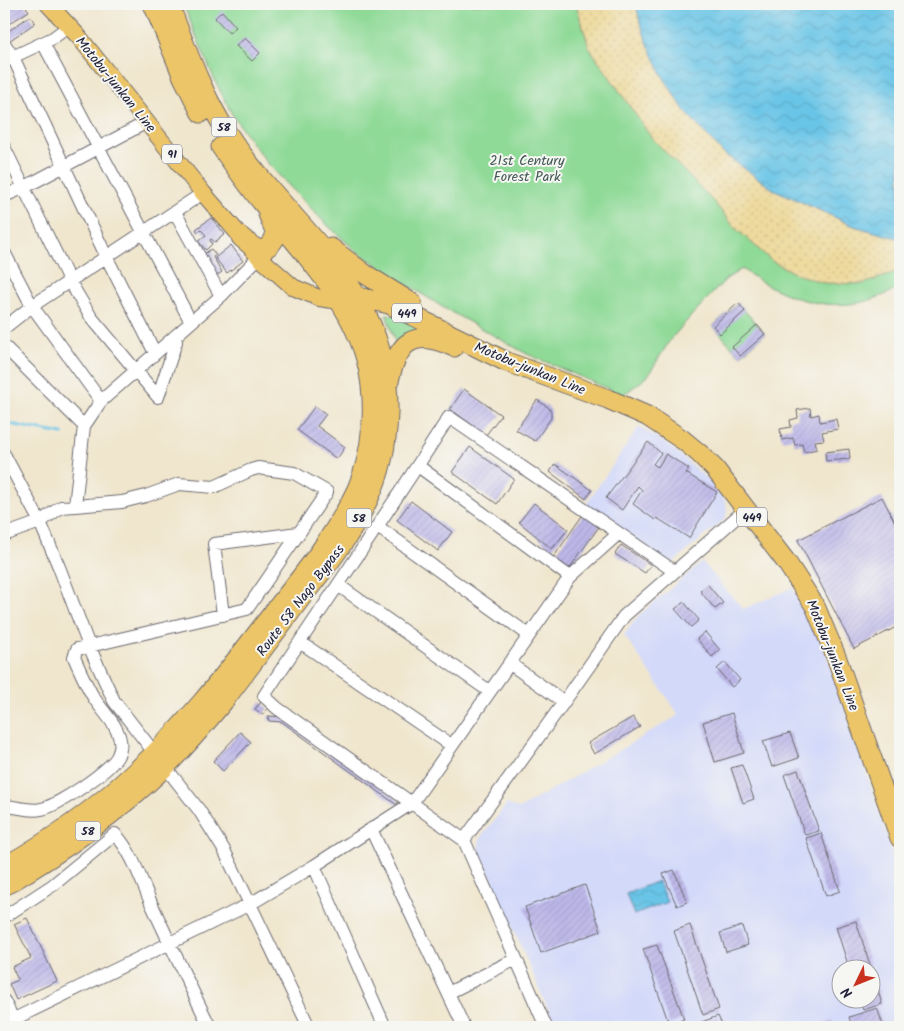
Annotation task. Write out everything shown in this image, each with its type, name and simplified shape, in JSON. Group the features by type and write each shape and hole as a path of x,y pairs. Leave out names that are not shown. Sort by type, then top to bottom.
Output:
{"highway":[{"name":"Route 58 Nago Bypass","path":"4,868 81,817 132,774 160,760 205,697 278,606 338,524 357,488 370,437 372,408 367,364 356,333 340,301 308,258 262,203 219,144 183,77 153,4"},
{"name":"Route 58 Nago Bypass","path":"4,886 36,867 97,825 160,760 223,702 350,549 363,510 376,480 386,441 387,387 381,351 373,326 358,298 340,271 245,158 228,133 212,107 198,78 169,4"},
{"path":"241,237 260,250 267,248 273,242 275,231 262,203"},
{"path":"308,232 365,274 418,307 453,336"},
{"name":"Motobu-junkan Line","path":"340,301 358,298 374,299 389,304 507,362 608,399 660,424 700,454 715,469 746,509 798,579 815,606 838,659 900,838"},
{"path":"387,387 398,352 405,344 415,340 429,338 489,362 507,362"}],"main road":[{"name":"Motobu-junkan Line","path":"48,4 69,26 203,192 259,257 293,287 319,298 340,301"}],"street":[{"path":"8,59 43,43 69,26"},
{"path":"4,43 8,59 64,166 107,258 155,353"},
{"path":"43,43 191,322"},
{"path":"4,196 23,188 147,122"},
{"path":"4,147 70,282 91,317 158,397 176,342 175,336"},
{"path":"4,328 32,306 107,258 203,192"},
{"path":"175,212 221,296"},
{"path":"4,252 32,306 101,401"},
{"path":"75,506 84,426 101,401 221,296 259,257"},
{"path":"4,346 84,426"},
{"path":"546,1027 464,840 277,708 264,696 338,585 350,549 378,527 449,417 674,571"},
{"path":"6,462 40,522 89,646 114,702 198,810 224,850 310,1027"},
{"path":"418,466 570,577"},
{"path":"4,535 40,522 61,507 122,502 146,496 178,484 214,487 258,468 294,472 327,492 247,609 77,649 74,657 94,698 115,727 120,739 118,757 98,776 60,801 44,809 32,810 16,806 4,806"},
{"path":"464,840 624,616 746,509"},
{"path":"378,527 529,635"},
{"path":"223,615 214,544 298,534"},
{"path":"4,1001 11,1024 250,904 314,866 412,803 570,577 618,534"},
{"path":"338,585 489,691"},
{"path":"300,642 451,745"},
{"path":"510,663 564,702"},
{"path":"371,829 464,1027"},
{"path":"4,917 53,885 115,834 121,840 129,855 210,1027"},
{"path":"314,866 380,1026"},
{"path":"448,994 516,959"}],"shaded area":[{"path":"639,427 680,455 720,491 727,507 726,518 674,562 666,561 586,504"},
{"path":"702,562 743,609 792,588 816,629 830,663 900,876 900,1027 556,1027 478,849 480,838 507,804 519,809 679,715 624,635 639,615"}],"green space":[{"name":"21st Century Forest Park","path":"183,4 636,4 640,22 854,226 900,239 900,287 879,297 859,303 839,305 819,303 799,299 780,291 742,269 726,279 670,340 647,377 623,395 527,354 444,308 355,250 324,222 271,167 252,143 232,114 215,81"},
{"path":"738,303 765,334 740,356 713,326"},
{"path":"386,314 395,315 424,332 397,347"}],"sand":[{"path":"576,4 636,4 648,44 723,153 773,189 854,226 900,239 900,271 863,284 824,283 796,274 772,261 734,227 715,203 651,137 589,47"}],"water":[{"path":"636,4 900,4 900,239 854,226 773,189 723,153 684,110 662,75 648,44"},
{"path":"658,881 667,902 634,915 626,894"}],"building":[{"path":"9,4 24,4 29,11 4,27 4,7"},
{"path":"222,11 236,27 229,33 215,18"},
{"path":"30,16 35,23 9,41 4,34"},
{"path":"245,38 260,53 252,61 236,46"},
{"path":"211,218 225,234 215,242 211,239 212,244 206,250 198,241 206,235 201,230 198,232 196,229"},
{"path":"231,245 243,261 227,273 215,258"},
{"path":"211,249 216,255 213,257 222,272 216,276 203,255"},
{"path":"738,303 745,311 720,334 713,326"},
{"path":"757,325 765,334 740,356 732,347"},
{"path":"464,389 501,415 486,435 450,409"},
{"path":"537,400 548,407 551,411 551,418 535,441 516,430"},
{"path":"315,406 326,414 317,426 345,447 337,459 297,430"},
{"path":"810,408 811,416 819,414 820,422 836,419 838,429 822,432 824,440 815,441 817,449 804,452 802,444 795,445 793,438 782,440 780,429 791,427 790,420 798,418 797,410"},
{"path":"648,442 661,453 653,464 658,467 666,454 689,469 686,473 717,492 689,538 657,518 655,520 633,504 642,490 638,486 622,510 606,498"},
{"path":"470,447 514,479 497,504 452,472"},
{"path":"849,449 850,459 826,461 825,452"},
{"path":"555,464 592,490 586,499 550,472"},
{"path":"882,497 900,532 900,625 854,649 798,540"},
{"path":"411,501 452,532 438,551 397,520"},
{"path":"534,503 568,529 552,549 519,522"},
{"path":"584,513 601,524 568,570 553,558"},
{"path":"621,545 651,565 645,573 615,554"},
{"path":"708,585 723,603 715,609 700,591"},
{"path":"684,602 699,620 691,627 675,609"},
{"path":"705,632 720,650 712,657 697,639"},
{"path":"725,662 740,680 732,687 717,669"},
{"path":"261,702 268,708 263,715 255,709"},
{"path":"732,713 744,753 715,762 703,722"},
{"path":"268,716 286,717 399,800 397,805 282,722 269,721"},
{"path":"633,717 640,727 594,754 588,743"},
{"path":"240,732 251,742 223,771 213,761"},
{"path":"790,733 799,758 772,767 763,741"},
{"path":"742,765 754,799 743,803 731,768"},
{"path":"798,770 819,831 805,835 784,775"},
{"path":"821,833 840,891 826,896 806,838"},
{"path":"674,870 687,902 677,906 663,874"},
{"path":"585,885 601,931 541,953 525,907"},
{"path":"27,918 57,981 16,1000 9,984 18,980 12,967 31,958 14,924"},
{"path":"856,921 868,958 846,958 836,927"},
{"path":"690,925 719,1009 703,1015 674,931"},
{"path":"742,926 748,945 726,952 720,933"},
{"path":"657,945 684,1019 669,1024 643,949"},
{"path":"877,1008 883,1025 876,1027 852,1027 849,1017"},
{"path":"718,1016 723,1027 688,1027"},
{"path":"832,1021 835,1027 814,1027"}],"waterway":[{"path":"4,423 63,434"}]}
